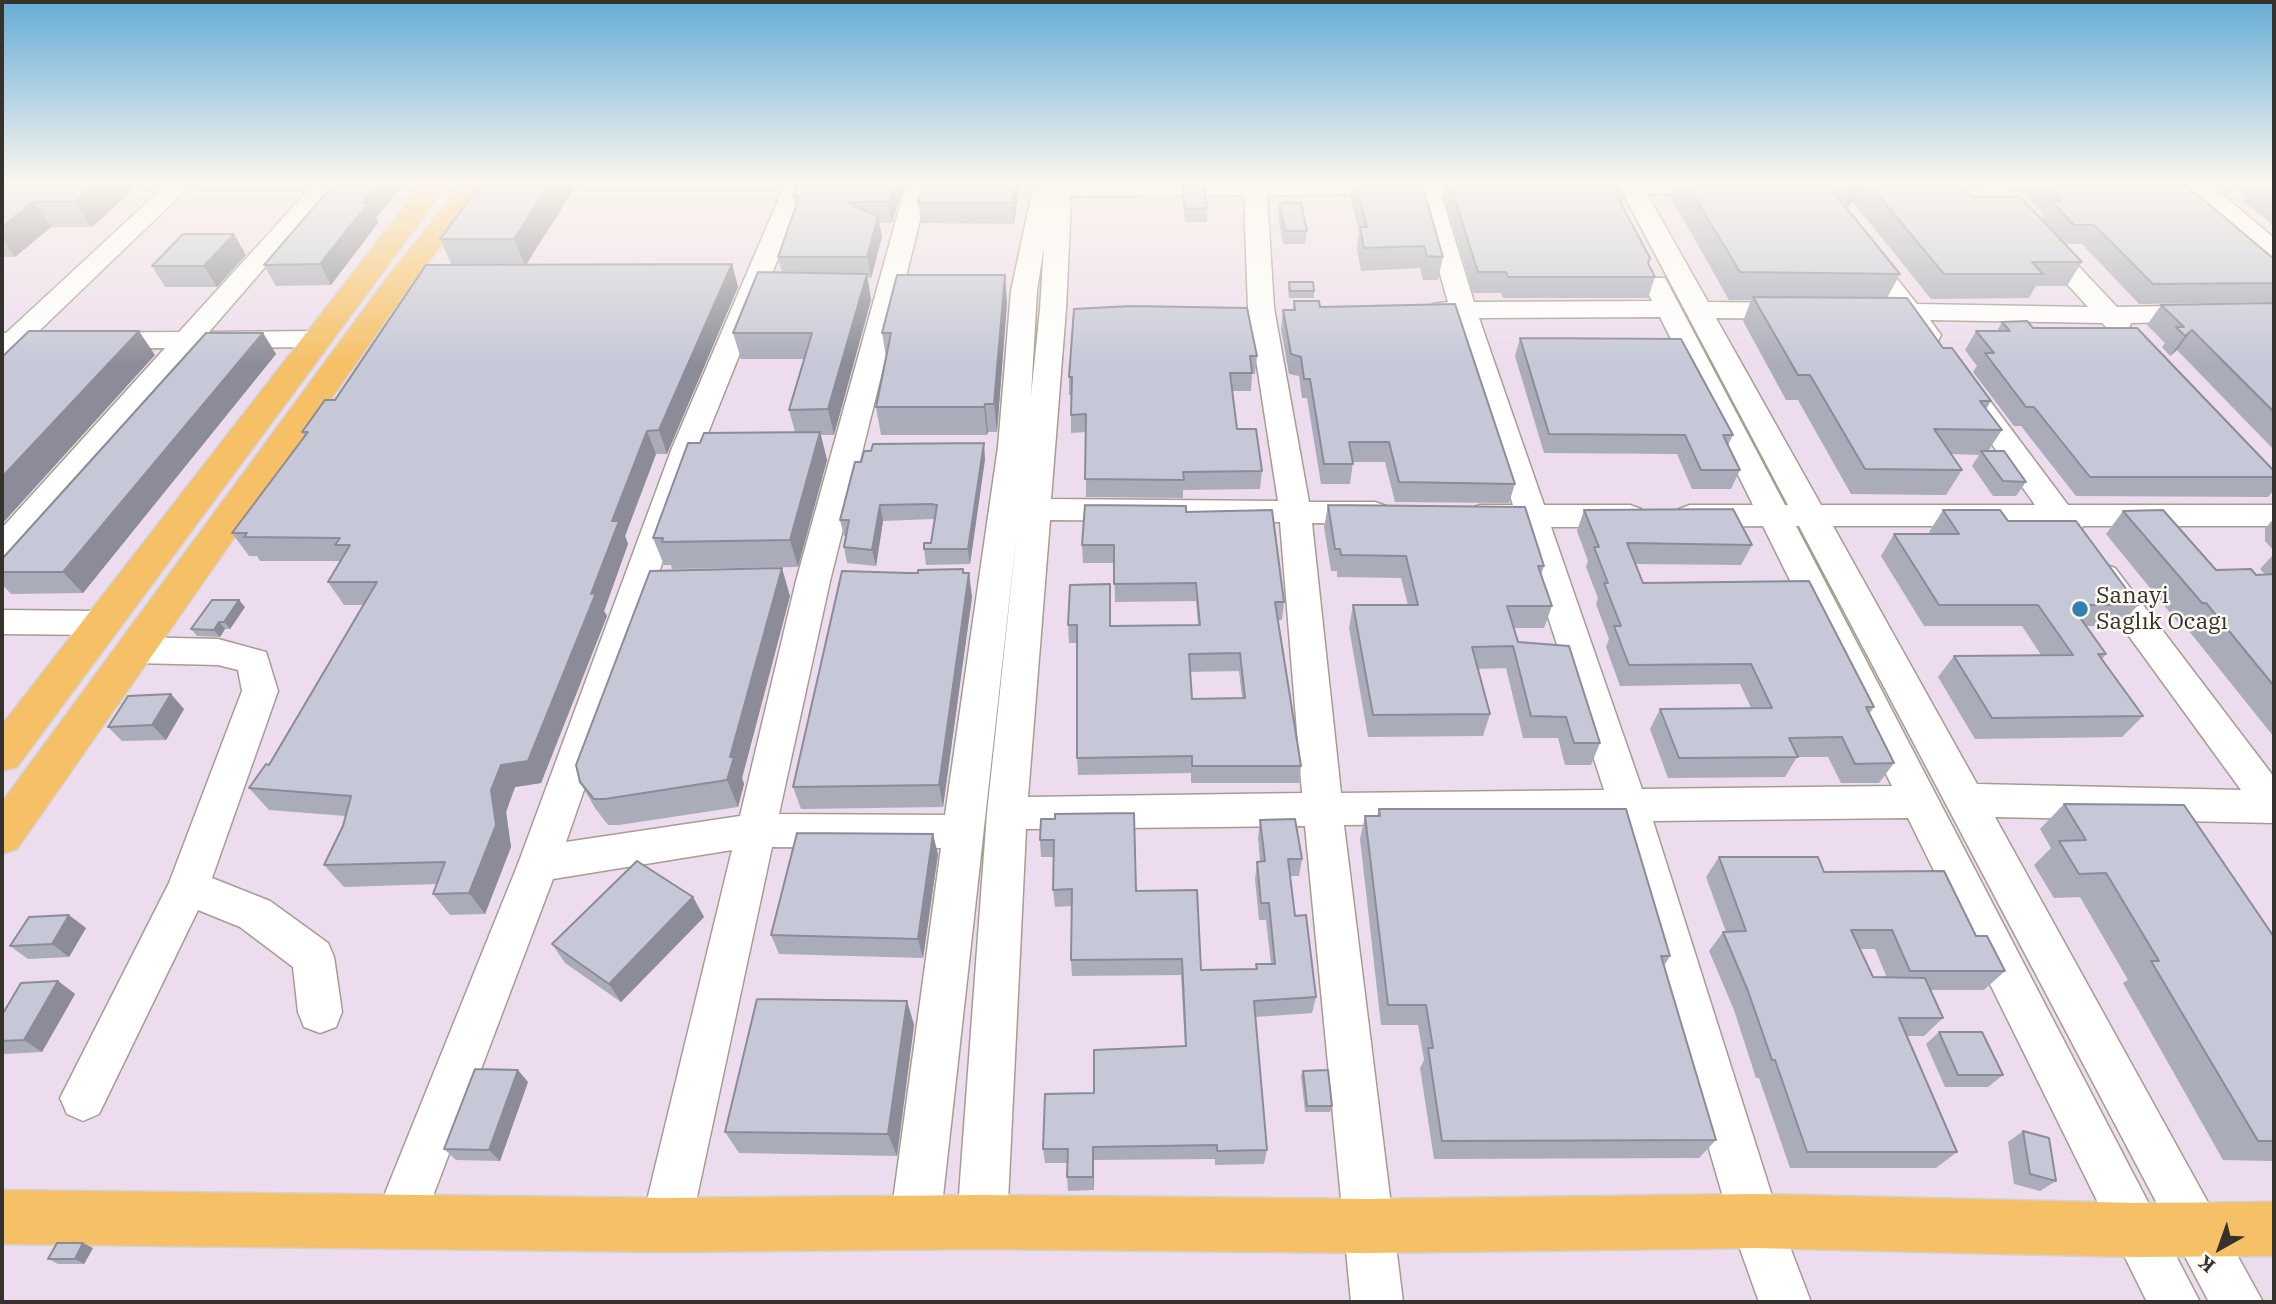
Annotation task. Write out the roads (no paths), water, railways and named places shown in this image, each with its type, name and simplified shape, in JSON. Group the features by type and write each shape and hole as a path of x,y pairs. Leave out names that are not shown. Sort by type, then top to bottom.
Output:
{"main road":[{"path":"2,755 99,623 389,245"},
{"path":"2,835 134,650 416,277 437,245"},
{"path":"2,1217 666,1225 982,1222 1366,1226 1755,1221 2136,1230 2274,1229"}],"street":[{"path":"6,344 114,245"},
{"path":"2,548 272,245"},
{"path":"398,1223 538,864 652,584 772,245"},
{"path":"666,1225 754,830 813,581 902,245"},
{"path":"982,1222 1007,813 1035,509 1040,245"},
{"path":"1258,245 1261,308 1295,512 1323,812 1366,1226 1377,1302"},
{"path":"1444,245 1463,310 1629,807 1755,1221 1785,1302"},
{"path":"1651,245 1683,310 1771,515 2174,1302"},
{"path":"1858,245 2274,806"},
{"path":"2045,245 2139,345"},
{"path":"2253,245 2271,260"},
{"path":"915,1223 962,832 980,579 1000,447 1039,300"},
{"path":"1423,309 1817,311"},
{"path":"1683,310 1811,515 2237,1302"},
{"path":"1870,311 2110,315 2274,312"},
{"path":"6,344 319,339"},
{"path":"1035,509 1406,514"},
{"path":"1448,515 2274,515"},
{"path":"2,622 99,623"},
{"path":"83,1098 188,887 260,691 254,661 218,652 134,650"},
{"path":"1964,800 2274,806"},
{"path":"1007,813 1323,812 1920,802"},
{"path":"538,864 754,830 962,832"},
{"path":"188,887 256,914 313,957 320,1012"}],"place":[{"name":"Sanayi Saglık Ocagı","path":"2080,609"}]}
